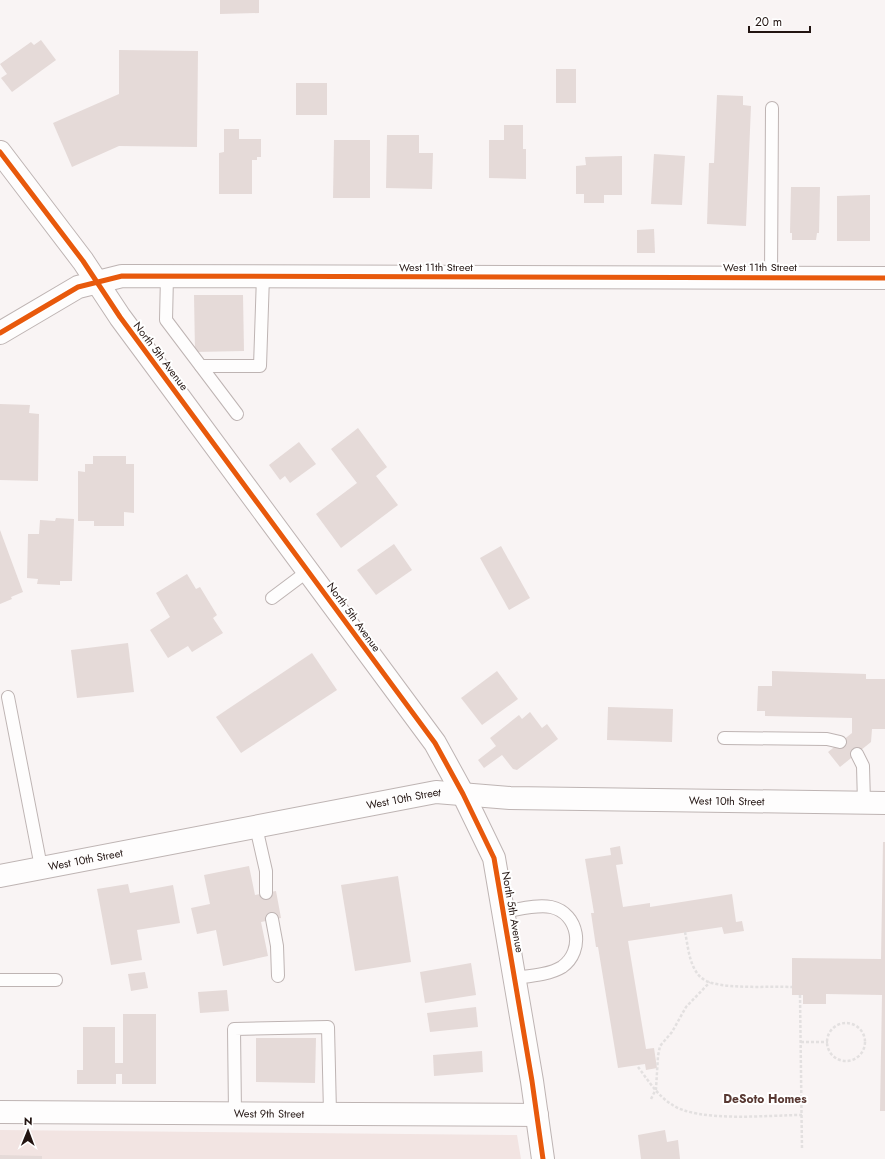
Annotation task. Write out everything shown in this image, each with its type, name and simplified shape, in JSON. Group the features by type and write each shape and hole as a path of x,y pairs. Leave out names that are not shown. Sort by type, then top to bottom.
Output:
{"street":[{"name":"North 5th Avenue","path":"0,152 435,743 463,794 494,858 543,1159"},
{"name":"West 11th Street","path":"0,333 78,287 122,276 885,278"},
{"name":"West 10th Street","path":"0,876 436,792 510,798 874,803"},
{"name":"West 9th Street","path":"0,1112 537,1115"}],"lane":[{"path":"771,277 772,108"},
{"path":"166,276 166,320 237,414"},
{"path":"201,366 260,366 263,276"},
{"path":"272,598 308,571"},
{"path":"8,697 41,868"},
{"path":"724,738 827,739 840,742"},
{"path":"857,754 863,766 874,803"},
{"path":"256,827 266,871 266,893"},
{"path":"502,912 540,906 553,908 566,915 573,925 576,935 576,946 572,956 560,968 550,972 514,978"},
{"path":"272,919 277,946 278,976"},
{"path":"0,980 56,980"},
{"path":"235,1113 234,1029 328,1027 330,1113"}],"path":[{"path":"685,932 693,966 697,974 710,982 729,985 792,987"},
{"path":"651,1098 656,1089 660,1046 672,1032 686,1007 710,982"},
{"path":"800,995 802,1150"},
{"path":"846,1023 855,1025 860,1029 865,1042 864,1050 859,1056 852,1060 844,1060 832,1054 828,1042 828,1036 833,1029 839,1024 846,1023"},
{"path":"801,1042 828,1042"},
{"path":"638,1067 671,1105 704,1115 802,1115"}],"shaded area":[{"path":"0,1130 517,1135 521,1159 0,1159"}],"building":[{"path":"220,0 259,0 259,13 220,14"},
{"path":"41,40 56,60 12,92 1,78 7,74 0,64 31,42 34,45"},
{"path":"119,50 198,51 197,147 119,146 72,167 53,123 119,94"},
{"path":"556,69 576,69 576,103 556,103"},
{"path":"296,83 327,83 327,115 296,115"},
{"path":"717,95 743,96 743,105 751,106 746,226 707,224 709,163 714,163"},
{"path":"504,125 523,125 523,149 526,149 526,179 489,178 489,140 504,140"},
{"path":"224,129 239,129 239,139 261,139 261,157 257,157 257,160 252,160 252,194 219,194 219,153 224,152"},
{"path":"387,135 419,135 419,153 433,153 432,189 386,188"},
{"path":"334,140 370,140 370,198 333,198"},
{"path":"654,154 685,156 682,205 651,204"},
{"path":"622,156 622,195 604,195 604,203 584,203 584,194 576,194 576,166 586,165 585,157"},
{"path":"791,187 820,187 819,233 817,233 816,240 792,240 792,233 790,233"},
{"path":"870,195 870,241 837,241 837,196"},
{"path":"654,229 655,253 637,253 637,230"},
{"path":"194,295 243,295 244,351 195,352"},
{"path":"0,404 30,405 29,413 39,414 38,481 0,480"},
{"path":"358,428 387,467 376,476 398,505 341,548 316,514 357,483 331,449"},
{"path":"299,442 316,464 290,483 285,476 280,480 269,465"},
{"path":"93,456 126,456 126,464 134,464 134,513 124,512 124,526 94,526 94,521 78,521 78,471 85,472 85,464 93,464"},
{"path":"56,518 74,519 72,581 60,581 60,585 37,584 38,579 27,578 28,534 39,534 40,520 55,521"},
{"path":"0,530 23,592 0,604"},
{"path":"394,544 412,570 376,595 357,570"},
{"path":"501,546 530,598 509,610 480,558"},
{"path":"187,574 196,589 200,587 217,615 213,618 223,633 192,652 188,646 168,658 150,630 170,617 156,593"},
{"path":"128,643 134,692 77,698 71,650"},
{"path":"312,653 337,690 241,753 216,717"},
{"path":"497,671 518,699 482,725 461,698"},
{"path":"772,671 866,674 866,679 885,679 885,729 872,729 871,742 840,767 828,752 852,733 852,718 765,716 765,711 757,711 758,686 772,686"},
{"path":"608,707 673,709 672,742 607,740"},
{"path":"530,712 542,728 547,724 558,739 517,770 513,769 502,755 484,768 478,760 496,746 490,738 519,715 522,719"},
{"path":"883,842 885,842 885,1111 880,1111 882,995 826,994 826,1004 803,1004 803,995 792,995 792,958 881,959"},
{"path":"620,846 623,864 616,865 623,907 650,903 650,907 732,894 736,922 742,921 744,931 724,934 722,927 628,941 646,1049 654,1048 657,1068 646,1070 645,1064 618,1068 591,913 594,913 585,859 611,855 610,848"},
{"path":"249,866 255,895 276,891 281,918 261,922 268,956 223,966 216,930 197,934 191,908 210,904 204,875"},
{"path":"398,876 411,962 355,971 341,885"},
{"path":"128,884 130,893 173,885 180,923 137,930 142,960 111,965 97,889"},
{"path":"471,963 476,995 425,1003 420,972"},
{"path":"145,972 148,988 131,991 128,974"},
{"path":"227,990 229,1011 200,1013 198,992"},
{"path":"476,1007 478,1027 430,1032 427,1013"},
{"path":"123,1014 156,1014 156,1084 122,1084 122,1074 116,1074 116,1084 77,1084 77,1070 83,1070 83,1027 115,1027 115,1063 123,1063"},
{"path":"256,1038 316,1038 315,1083 256,1082"},
{"path":"482,1051 483,1072 434,1076 433,1055"},
{"path":"665,1130 667,1142 678,1140 680,1159 641,1159 638,1135"},
{"path":"0,1155 42,1156 42,1159 0,1159"}],"cycle path":[{"path":"0,152 83,261 120,317 435,743 463,794 494,858 532,1081 543,1159"},
{"path":"0,333 78,287 122,276 885,278"}],"district":[{"name":"DeSoto Homes","path":"765,1099"}]}
